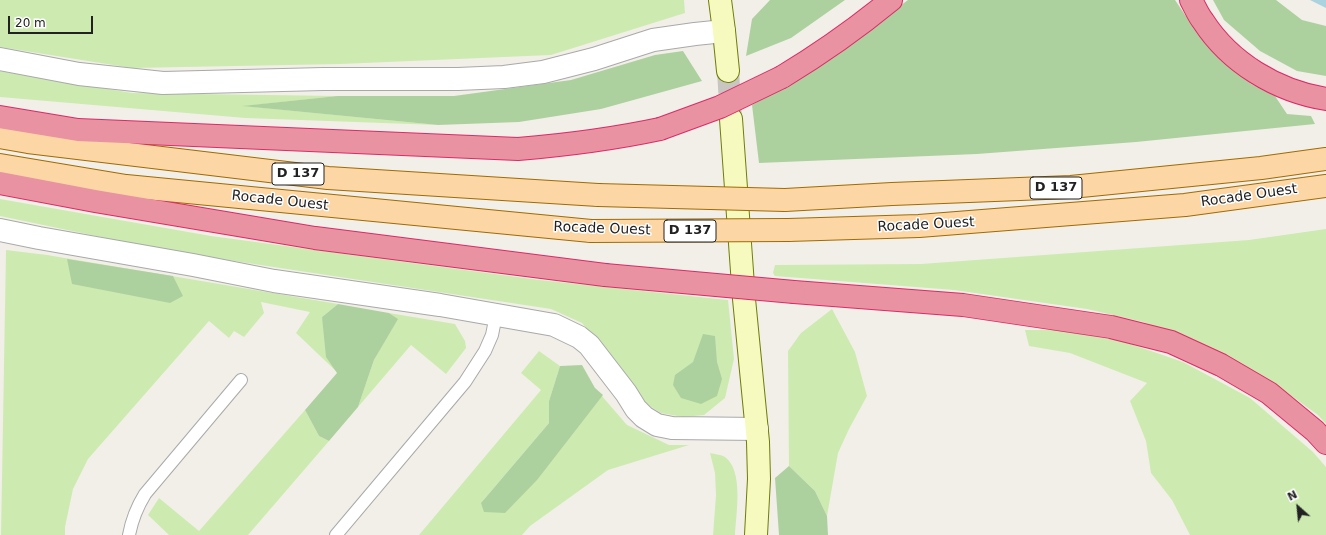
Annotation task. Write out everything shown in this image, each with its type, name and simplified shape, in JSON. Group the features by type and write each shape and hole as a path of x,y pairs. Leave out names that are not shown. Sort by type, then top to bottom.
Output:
{"highway":[{"path":"0,117 78,130 518,149 570,144 638,134 660,129 720,107 801,65 865,21 891,0"},
{"path":"1191,0 1203,22 1219,42 1236,58 1256,73 1284,87 1313,97 1326,99"},
{"path":"0,183 95,201 315,238 605,275 963,305 1111,327 1171,342 1221,365 1269,394 1326,443"}],"main road":[{"name":"Rocade Ouest","path":"0,137 36,143 328,178 598,195 785,200 1071,187 1261,168 1326,159"},
{"name":"Rocade Ouest","path":"0,165 126,186 591,231 788,230 919,226 1177,206 1326,186"}],"street":[{"path":"720,0 728,71"},
{"path":"0,59 79,74 163,83 338,79 458,79 504,77 543,72 594,59 653,40 724,31"},
{"path":"731,119 744,299 757,429 758,479 756,535"},
{"path":"0,230 274,281 440,305 554,325 579,337 589,345 626,393 636,409 644,417 657,425 672,428 757,429"}],"lane":[{"path":"336,535 465,382 485,351 492,335 496,315"},
{"path":"129,535 131,520 145,494 241,380"}],"green space":[{"path":"0,0 684,0 685,13 551,55 341,64 132,68 0,47"},
{"path":"770,0 845,0 791,38 746,56 752,19"},
{"path":"908,0 1175,0 1194,28 1223,61 1251,84 1275,96 1287,114 1311,116 1315,124 1136,142 977,154 759,163 752,105 822,64"},
{"path":"1213,0 1276,0 1302,20 1326,26 1326,76 1297,71 1260,51 1224,20"},
{"path":"683,51 702,81 601,109 519,122 438,125 242,106 337,96 454,96 571,80 655,55"},
{"path":"0,71 132,93 337,96 245,106 438,125 245,118 0,97"},
{"path":"0,199 211,236 540,280 728,300 734,359 725,398 704,415 683,417 661,413 645,403 618,366 582,323 551,309 168,251 0,216"},
{"path":"1326,229 1326,424 1318,415 1272,382 1216,350 1143,322 1087,309 954,290 775,276 773,273 775,265 921,264 1249,240"},
{"path":"6,250 47,255 338,304 322,317 338,373 296,333 310,312 261,302 264,313 244,337 234,331 229,338 209,321 88,459 73,489 65,527 65,535 1,535"},
{"path":"67,259 173,276 183,296 170,303 72,284"},
{"path":"338,304 389,313 398,319 374,360 358,407 329,441 319,436 305,410 337,373 326,357 322,317"},
{"path":"832,309 855,352 867,396 838,453 827,516 815,491 789,466 788,351 801,333"},
{"path":"389,313 455,324 465,341 466,348 446,374 411,345 358,407 374,360 397,319"},
{"path":"1025,330 1056,330 1122,341 1183,362 1250,398 1313,452 1326,467 1326,535 1190,535 1172,500 1151,473 1146,441 1130,401 1147,383 1070,353 1029,346"},
{"path":"703,334 715,336 717,362 722,379 717,396 701,404 681,398 673,385 675,375 693,362"},
{"path":"539,351 560,366 549,401 549,423 481,503 595,388 627,425 669,445 689,445 608,470 530,526 522,535 419,535 541,390 521,373"},
{"path":"582,365 595,388 603,395 537,480 505,513 484,512 481,503 549,423 549,401 560,366"},
{"path":"305,410 319,436 329,441 248,535 169,535 148,515 159,498 199,531"},
{"path":"710,453 725,457 735,472 738,493 735,535 713,535 716,495 715,473"},
{"path":"789,466 815,491 827,516 828,535 779,535 775,478"}],"water":[{"path":"1310,0 1326,0 1326,8"}],"tunnel":[{"path":"728,71 731,119"}]}
